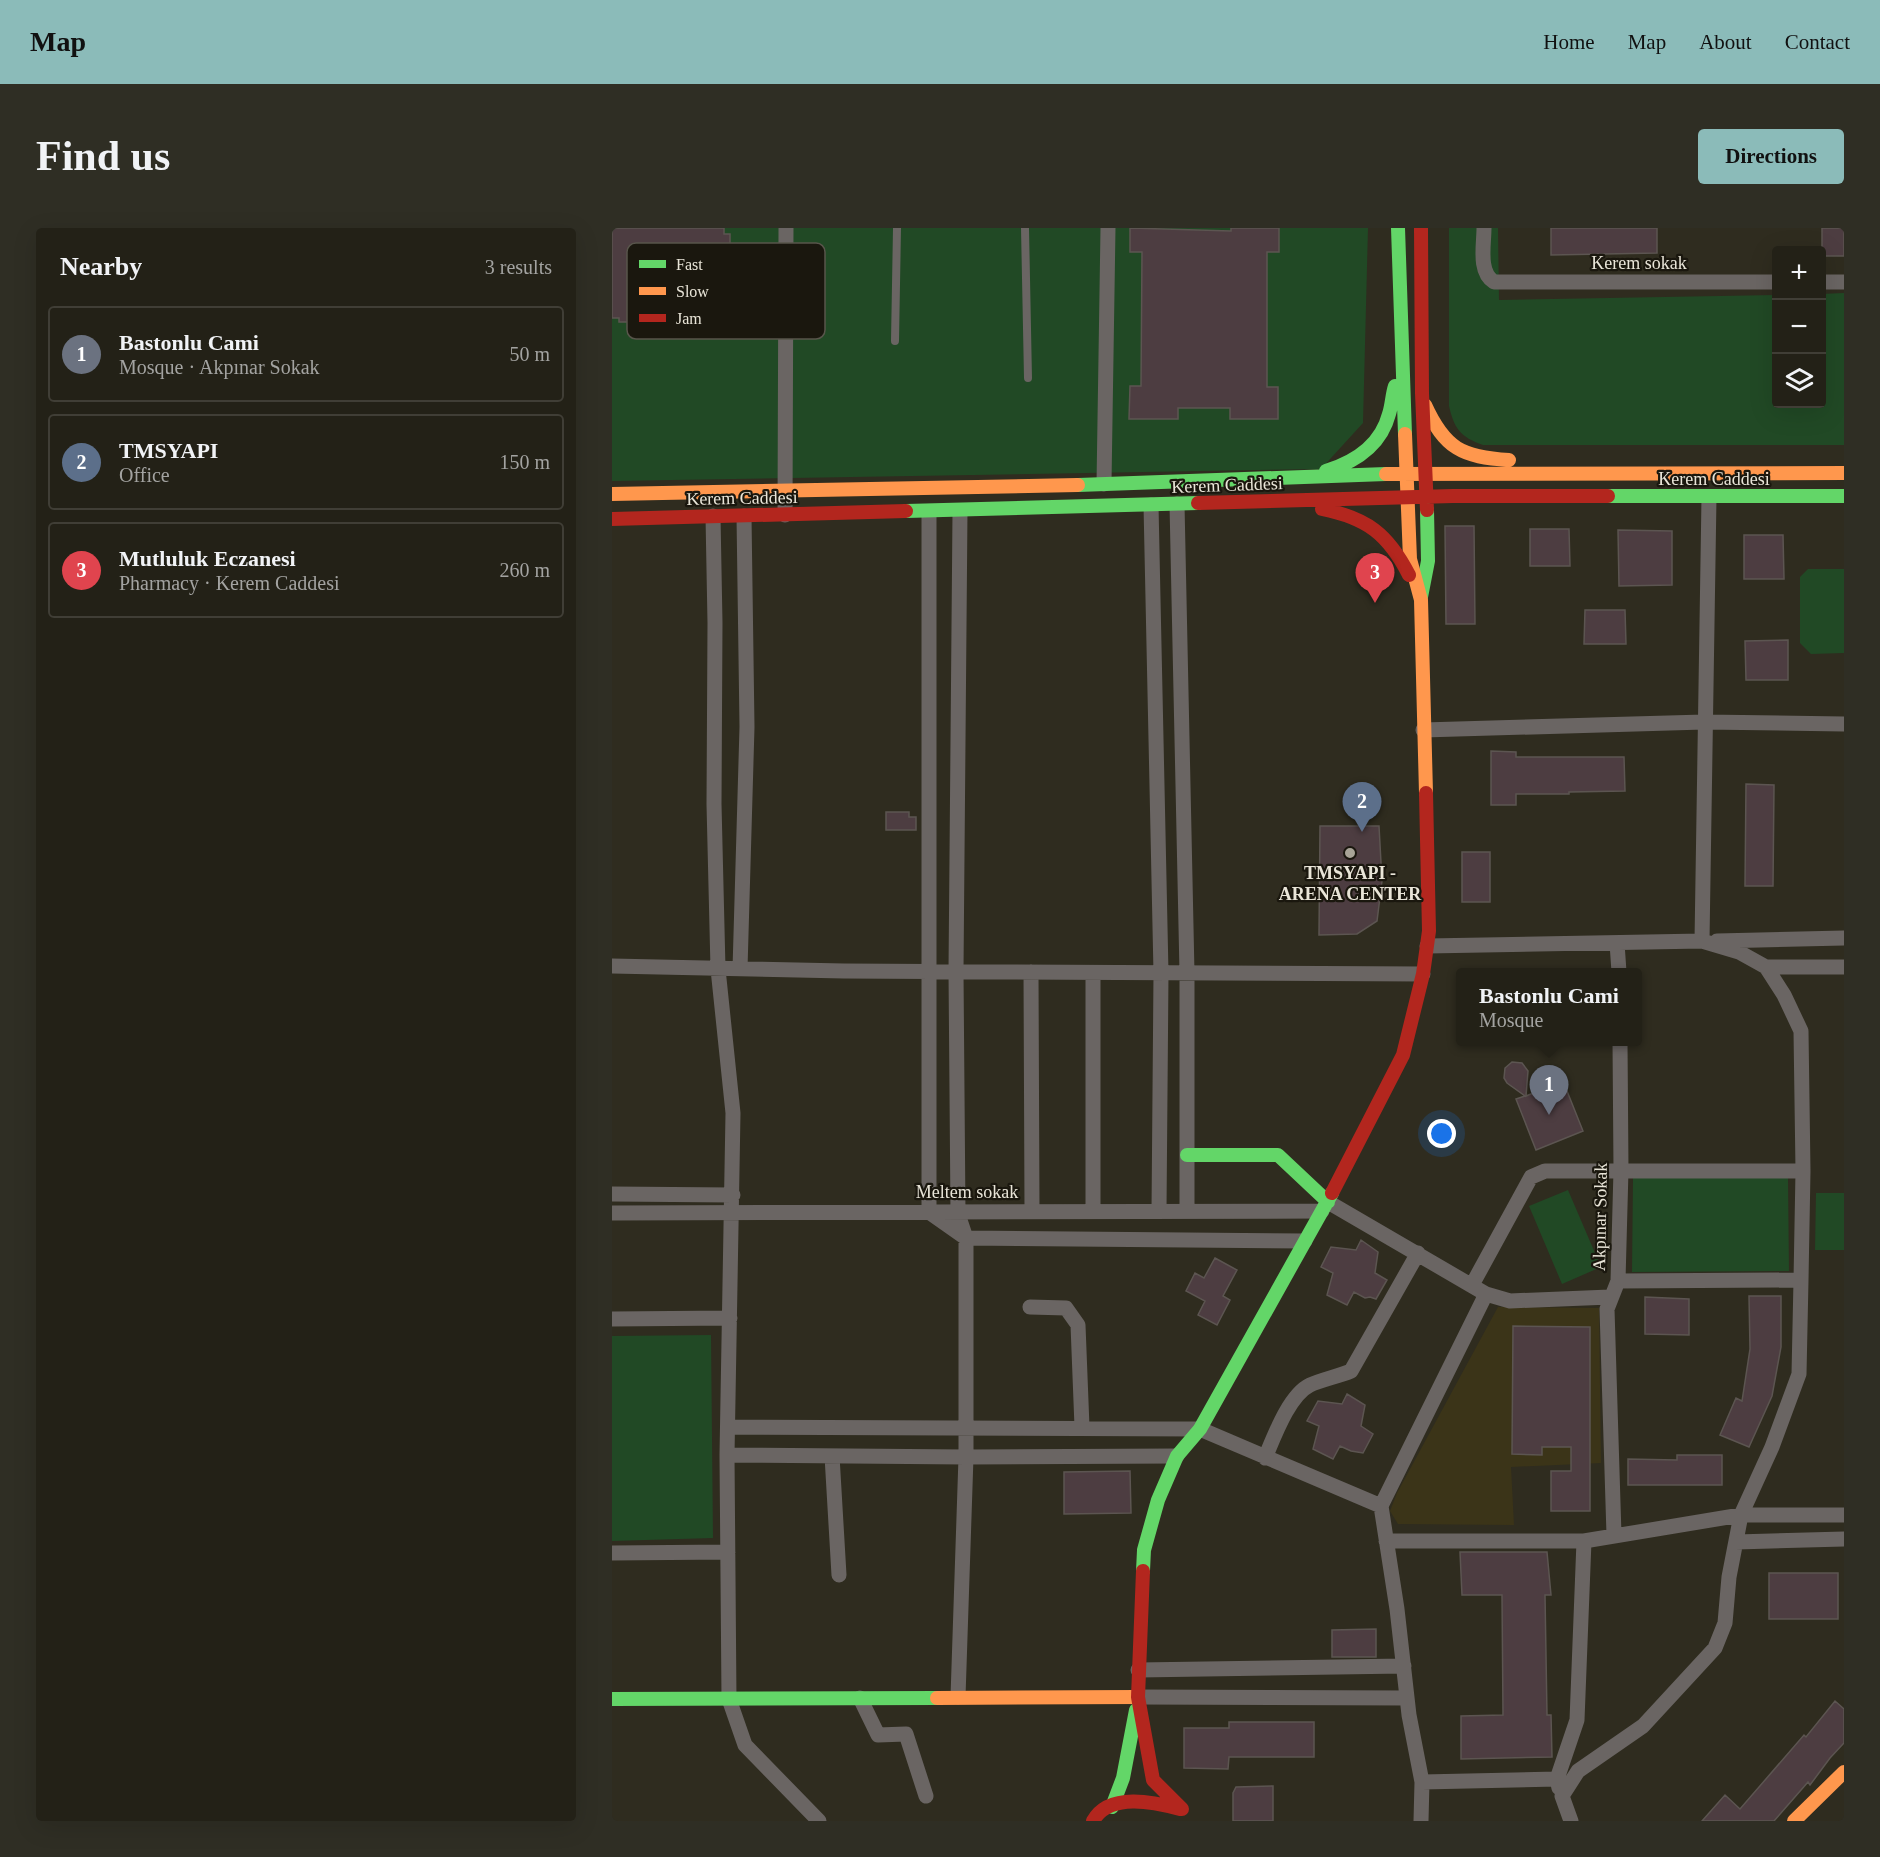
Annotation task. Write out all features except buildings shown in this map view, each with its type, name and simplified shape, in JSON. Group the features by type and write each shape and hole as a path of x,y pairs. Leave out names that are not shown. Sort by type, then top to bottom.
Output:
{"street":[{"path":"786,228 786,243"},
{"path":"1104,484 1108,228"},
{"path":"1185,1815 1153,1780 1138,1697 1144,1550 1158,1500 1177,1456 1200,1429 1325,1207 1403,1055 1423,974 1427,946 1429,931 1420,600 1410,559 1398,228"},
{"path":"1420,600 1428,561 1422,393 1421,228"},
{"name":"Kerem sokak","path":"1484,228 1484,269 1488,278 1501,284 1772,282"},
{"path":"1826,282 1844,282"},
{"path":"785,515 786,339"},
{"path":"1297,478 1347,464 1372,445 1386,422 1402,366"},
{"path":"1422,393 1429,414 1439,431 1452,446 1465,455 1484,459 1527,462 1552,473"},
{"name":"Kerem Caddesi","path":"612,494 1104,484 1425,473 1844,473"},
{"name":"Kerem Caddesi","path":"612,519 1426,497 1844,496"},
{"path":"1702,941 1709,497"},
{"path":"1285,501 1342,512 1363,520 1386,539 1396,552 1420,600"},
{"path":"1177,504 1187,973 1187,1211"},
{"path":"1151,505 1161,973 1159,1211"},
{"path":"958,1697 966,1457 966,1238 958,1214 956,971 960,511"},
{"path":"929,512 929,1212 966,1238 1305,1241"},
{"path":"713,516 714,804 718,969 733,1113 727,1455 729,1699 745,1745 819,1821"},
{"path":"740,969 747,727 744,516"},
{"path":"1423,730 1704,722 1844,724"},
{"path":"1427,946 1844,938"},
{"path":"1562,1796 1578,1771 1643,1726 1715,1648 1725,1623 1729,1576 1741,1515 1772,1448 1798,1374 1802,1280 1802,1031 1784,995 1766,967 1739,952 1702,941"},
{"path":"1617,943 1619,968"},
{"path":"612,966 928,972 1423,974"},
{"path":"1766,967 1844,967"},
{"path":"1031,972 1032,1211"},
{"path":"1093,973 1093,1211"},
{"name":"Akpınar Sokak","path":"1614,1535 1606,1309 1618,1281 1621,1170 1620,1046"},
{"path":"1187,1155 1278,1155 1325,1207 1418,1253 1486,1294 1510,1301 1610,1297"},
{"path":"1472,1285 1531,1177 1545,1171 1803,1171"},
{"path":"612,1194 733,1195"},
{"name":"Meltem sokak","path":"612,1213 929,1212 958,1214 1325,1207"},
{"path":"1264,1458 1286,1413 1309,1385 1351,1371 1418,1253"},
{"path":"1618,1281 1802,1280"},
{"path":"1421,1821 1422,1782 1407,1698 1381,1506 1486,1294"},
{"path":"1030,1307 1066,1308 1078,1325 1082,1427"},
{"path":"612,1319 730,1318"},
{"path":"728,1427 1200,1429 1381,1506"},
{"path":"727,1455 1177,1456"},
{"path":"832,1456 839,1575"},
{"path":"1386,1540 1584,1541 1741,1515 1844,1515"},
{"path":"1736,1542 1844,1539"},
{"path":"1571,1821 1557,1779 1577,1720 1584,1541"},
{"path":"612,1553 728,1552"},
{"path":"1138,1670 1404,1666"},
{"path":"1112,1807 1123,1778 1138,1697"},
{"path":"860,1698 878,1735 906,1734 926,1796"},
{"path":"612,1699 1407,1698"},
{"path":"1794,1821 1844,1772"},
{"path":"1422,1782 1557,1779"},
{"path":"1093,1821 1100,1810 1128,1802 1157,1802 1185,1815"}],"lane":[{"path":"895,341 897,228"},
{"path":"1025,228 1028,378"}],"shaded area":[{"path":"1498,1307 1599,1308 1601,1463 1511,1467 1514,1525 1398,1524 1390,1511 1397,1493"}],"green space":[{"path":"612,228 1368,228 1363,423 1321,469 612,481"},
{"path":"1449,228 1498,228 1499,300 1772,295 1772,408 1826,408 1826,294 1844,293 1844,445 1483,445 1469,439 1459,431 1449,406"},
{"path":"1808,569 1844,569 1844,653 1811,654 1800,643 1800,577"},
{"path":"1633,1178 1788,1178 1789,1271 1632,1272"},
{"path":"1568,1190 1601,1267 1562,1284 1529,1206"},
{"path":"1816,1193 1844,1193 1844,1250 1815,1250"},
{"path":"711,1335 713,1538 612,1541 612,1336"}],"traffic: fast":[{"path":"1398,228 1405,434"},
{"path":"1326,471 1357,457 1380,435 1390,411 1395,386"},
{"path":"1078,485 1386,474"},
{"path":"1608,496 1844,496"},
{"path":"906,511 1198,503"},
{"path":"1421,597 1428,561 1427,510"},
{"path":"1187,1155 1278,1155 1328,1202"},
{"path":"1143,1571 1144,1550 1158,1500 1177,1456 1200,1429 1332,1193"},
{"path":"612,1699 937,1698"},
{"path":"1112,1807 1123,1778 1136,1710"}],"traffic: slow":[{"path":"1425,405 1440,432 1457,448 1479,456 1509,460"},
{"path":"1405,434 1410,559 1421,600 1426,793"},
{"path":"1386,474 1844,473"},
{"path":"612,494 1078,485"},
{"path":"937,1698 1138,1697"},
{"path":"1794,1821 1844,1772"}],"traffic: jam":[{"path":"1421,228 1422,393 1427,510"},
{"path":"1198,503 1453,496 1608,496"},
{"path":"1322,509 1352,517 1374,530 1393,549 1409,575"},
{"path":"612,519 906,511"},
{"path":"1332,1193 1403,1055 1423,974 1429,931 1426,793"},
{"path":"1143,1571 1138,1697 1153,1780 1182,1809"},
{"path":"1093,1821 1100,1812 1121,1803 1145,1802 1180,1809"}],"place":[{"name":"Mutluluk Eczanesi","path":"1375,603"},
{"name":"TMSYAPI","path":"1362,832"},
{"name":"TMSYAPI - ARENA CENTER","path":"1350,853"},
{"name":"Bastonlu Cami","path":"1549,1115"}]}
